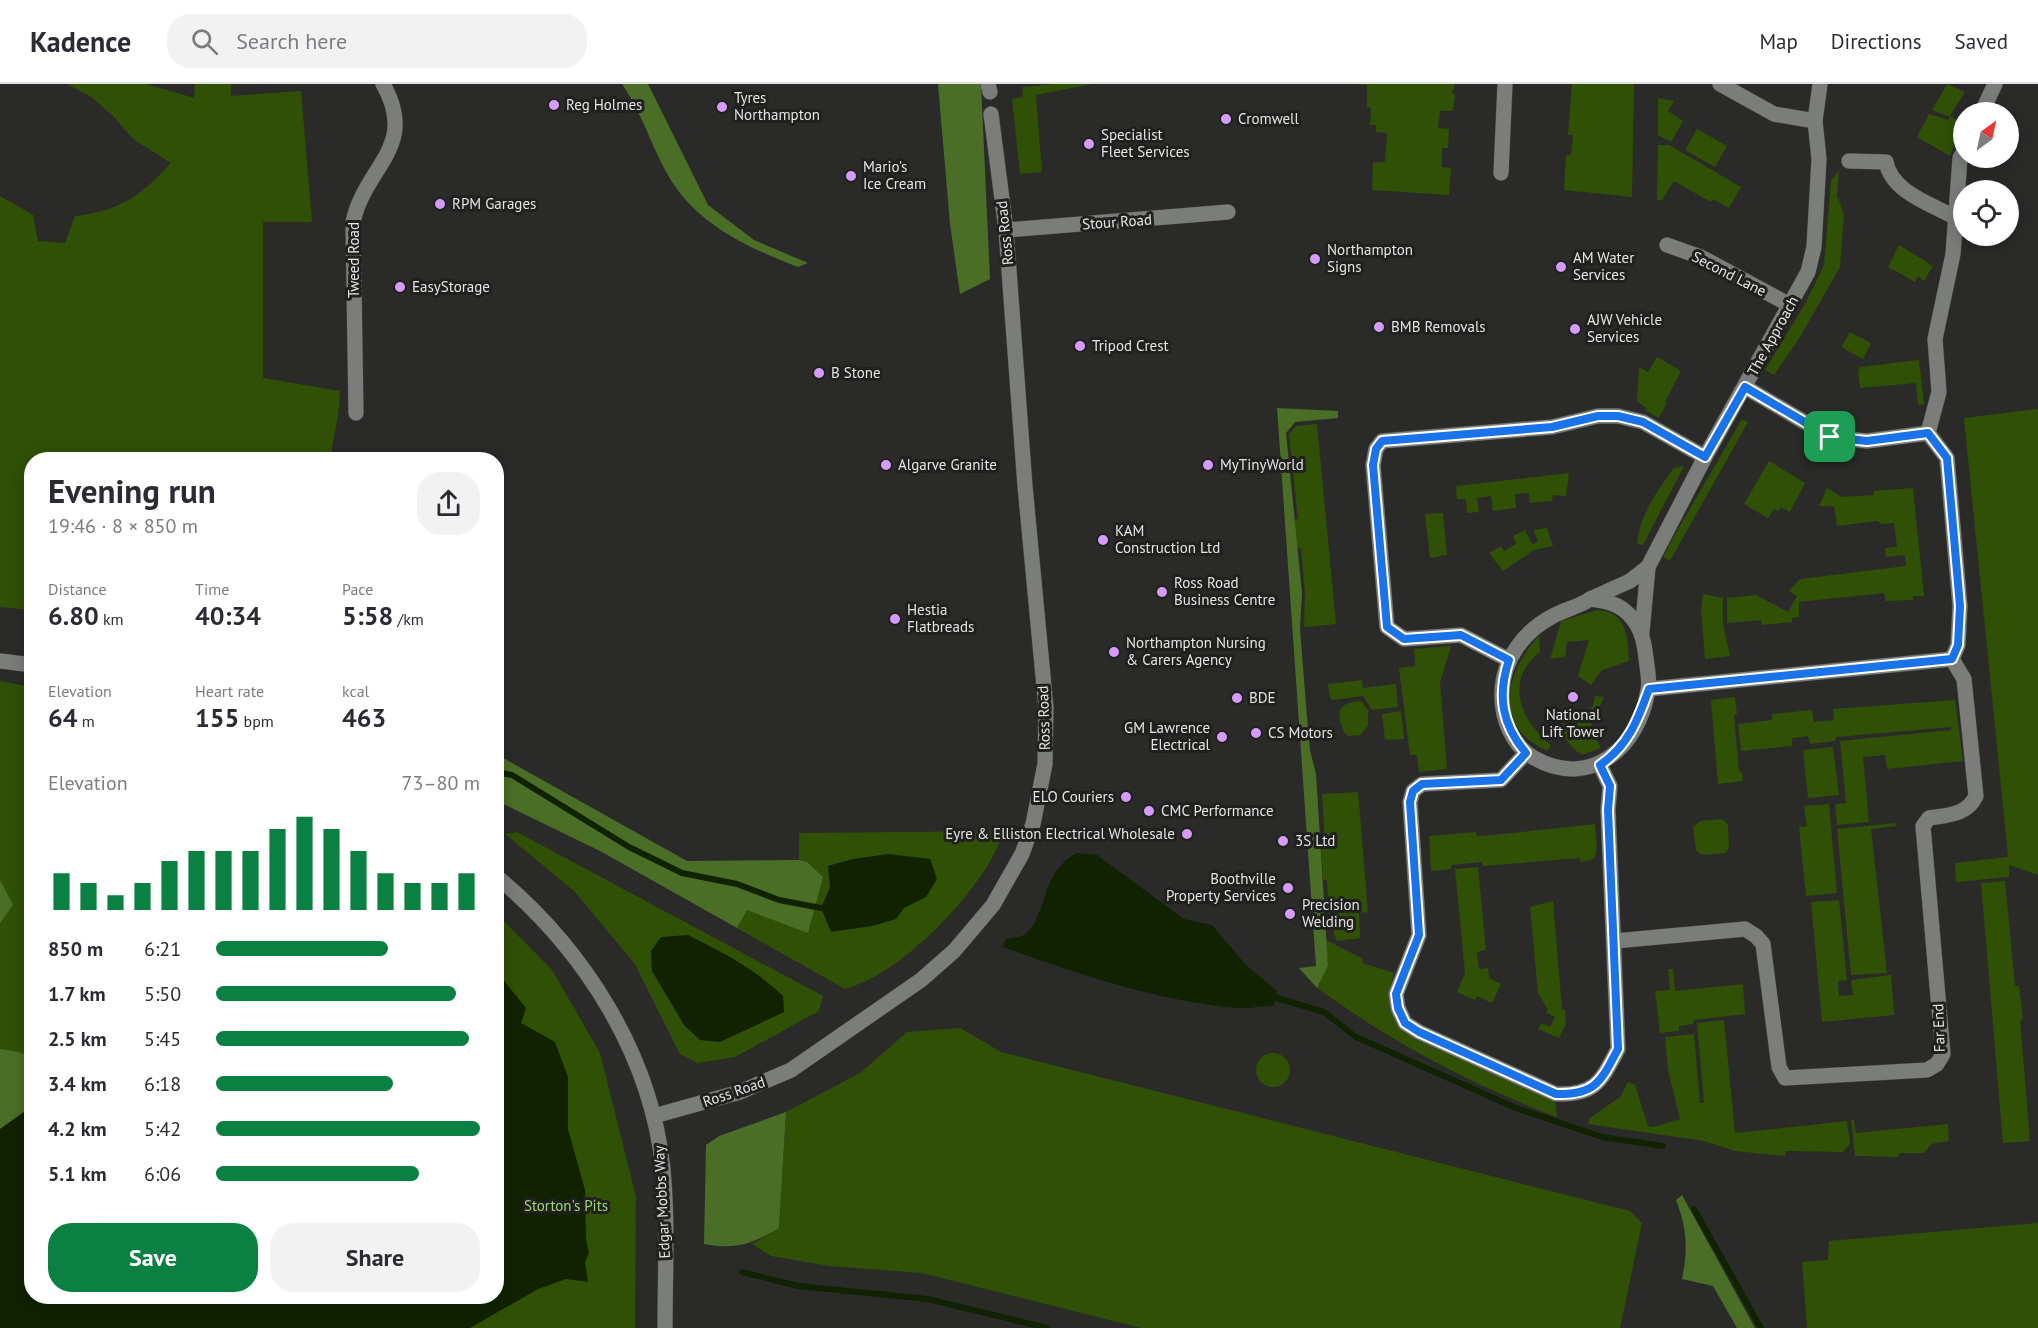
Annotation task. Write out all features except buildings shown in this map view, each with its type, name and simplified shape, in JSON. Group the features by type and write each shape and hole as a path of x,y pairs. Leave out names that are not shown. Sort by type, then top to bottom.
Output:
{"street":[{"name":"Tweed Road","path":"356,413 353,222 357,205 388,153 397,130 392,100 383,84"},
{"path":"1501,173 1504,84"},
{"path":"1720,84 1774,114 1815,121"},
{"name":"The Approach","path":"1642,632 1647,571 1705,457 1808,272 1814,247 1820,159 1815,121 1820,84"},
{"path":"1987,102 1995,84"},
{"name":"Ross Road","path":"654,1116 740,1092 791,1070 921,980 954,951 993,905 1022,854 1041,789 1046,755 1046,708 1025,486 1006,230 991,114"},
{"path":"1849,161 1886,162 1889,174 1898,186 1953,216"},
{"name":"Stour Road","path":"1006,230 1228,212"},
{"name":"Second Lane","path":"1667,245 1701,257 1791,305"},
{"path":"1928,433 1939,392 1935,339 1953,246"},
{"path":"1745,387 1830,437 1867,441 1928,433"},
{"path":"1509,660 1461,635 1404,639 1387,627 1373,465 1376,449 1382,441 1552,427 1598,416 1618,416 1643,422 1705,457"},
{"path":"1649,689 1952,659 1958,645 1960,606 1947,458 1928,433"},
{"name":"The Approach","path":"1590,599 1647,571"},
{"path":"1590,599 1611,603 1622,609 1642,632 1649,689 1636,725 1626,742 1613,756 1600,765 1566,769 1550,765 1526,753 1514,739 1502,708 1502,689 1509,660 1526,636 1542,623 1590,599"},
{"name":"Far End","path":"1615,941 1745,929 1756,936 1763,944 1779,1067 1785,1078 1927,1070 1938,1064 1943,1054 1923,826 1929,818 1959,813 1971,807 1976,796 1965,679 1952,659"},
{"path":"0,662 24,664"},
{"path":"1526,753 1501,780 1422,784 1413,791 1410,802 1419,935 1396,994 1398,1008 1405,1023 1419,1032 1556,1094 1575,1094 1589,1090 1602,1080 1618,1049 1608,810 1610,786 1600,765"},
{"name":"Edgar Mobbs Way","path":"504,883 536,911 587,973 627,1045 654,1116 663,1168 665,1202 665,1328"}],"green space":[{"path":"67,84 146,84 194,98 195,84 231,84 231,96 301,91 312,222 263,222 263,378 340,391 332,452 24,452 24,609 0,607 0,196 33,215 38,241 65,243 75,216 91,214 128,200 150,184 171,163 133,139 112,115 90,96"},
{"path":"622,84 648,84 708,205 754,240 808,263 798,267 765,253 732,237 702,216 669,177"},
{"path":"938,84 981,84 990,279 960,294 950,224"},
{"path":"1092,84 1036,95 1042,172 1020,174 1012,99 1023,97 1022,87"},
{"path":"1350,84 1455,84 1452,93 1455,95 1453,111 1440,111 1438,128 1449,129 1448,148 1442,148 1442,167 1451,168 1449,195 1372,190 1373,162 1385,162 1387,133 1376,132 1376,125 1370,125 1371,108 1367,107 1367,85"},
{"path":"1572,84 1634,84 1632,197 1564,190 1566,155 1571,155 1573,135 1568,135"},
{"path":"1947,84 1965,92 1959,102 1953,102 1953,111 1950,116 1953,118 1953,149 1950,156 1917,137 1929,114 1948,120 1950,117 1932,110"},
{"path":"1658,98 1674,101 1668,111 1683,121 1671,142 1658,135"},
{"path":"1697,129 1727,146 1715,167 1685,150"},
{"path":"1658,145 1669,145 1741,187 1729,208 1713,199 1711,202 1674,181 1662,200 1657,200"},
{"path":"1839,171 1837,196 1844,214 1840,267 1800,337 1774,375 1765,370 1805,304 1824,265 1831,181"},
{"path":"1899,245 1933,266 1924,281 1918,276 1915,282 1888,267"},
{"path":"1850,332 1871,343 1863,359 1841,347"},
{"path":"1657,357 1681,371 1659,418 1645,410 1646,408 1637,401 1639,367 1648,372"},
{"path":"1919,360 1924,404 1918,405 1916,383 1860,388 1858,372 1860,367"},
{"path":"1277,408 1338,411 1338,418 1295,422 1286,433 1302,593 1300,628 1310,750 1316,774 1328,966 1317,988 1299,968 1316,966"},
{"path":"2038,409 2038,875 2009,865 2009,877 1956,882 1955,863 2008,857 1964,418"},
{"path":"1742,419 1748,422 1670,561 1663,557"},
{"path":"1317,424 1336,624 1304,627 1305,593 1301,548 1297,548 1294,520 1298,519 1289,434 1296,426"},
{"path":"1769,461 1805,483 1790,512 1781,507 1778,511 1774,509 1768,518 1744,504"},
{"path":"1684,466 1643,545 1637,544 1641,524 1656,494 1674,468"},
{"path":"1569,473 1566,496 1553,495 1552,501 1530,503 1529,493 1515,494 1516,508 1493,511 1491,496 1477,498 1479,512 1467,513 1466,499 1457,499 1456,486"},
{"path":"1827,488 1842,497 1874,495 1874,491 1913,488 1924,596 1913,596 1913,600 1886,601 1884,593 1799,602 1799,617 1792,618 1792,622 1762,625 1761,620 1727,623 1727,598 1756,595 1788,612 1797,596 1789,591 1800,579 1906,566 1905,555 1886,557 1885,548 1897,547 1894,523 1882,524 1877,521 1837,526 1834,506 1819,506"},
{"path":"1443,513 1447,555 1430,558 1425,514"},
{"path":"1547,528 1553,546 1534,550 1503,571 1489,553 1501,546 1504,551 1516,544 1513,536 1525,530 1532,544 1538,542 1533,530"},
{"path":"1703,594 1723,598 1723,624 1730,656 1705,659 1701,609"},
{"path":"1598,610 1615,615 1624,627 1629,661 1602,670 1591,685 1578,676 1589,640 1567,642 1565,657 1550,659 1561,621"},
{"path":"1539,636 1540,652 1529,663 1522,675 1519,688 1520,700 1531,724 1551,745 1548,751 1530,741 1518,729 1512,714 1510,699 1512,682 1518,666 1527,650"},
{"path":"1451,646 1440,683 1447,769 1419,772 1417,755 1410,755 1399,668 1415,666 1414,649"},
{"path":"1362,680 1363,688 1396,684 1398,707 1372,710 1363,696 1333,700 1330,698 1328,684"},
{"name":"Storton's Pits","path":"0,681 24,686 24,1304 504,1304 504,921 552,970 600,1053 636,1197 635,1328 0,1328"},
{"path":"1595,696 1604,697 1590,728 1601,748 1582,755 1572,747 1563,734 1562,716 1574,719 1584,716 1591,708"},
{"path":"1735,697 1737,714 1734,715 1739,771 1742,772 1743,781 1718,784 1711,700"},
{"path":"1955,700 1963,761 1887,769 1885,755 1863,757 1869,822 1837,825 1835,804 1846,803 1840,741 1951,730 1951,727 1836,737 1835,741 1810,744 1808,736 1792,738 1792,746 1741,751 1738,724 1772,720 1772,714 1812,710 1814,722 1834,720 1833,709"},
{"path":"1361,701 1368,710 1368,726 1360,735 1348,736 1341,725 1340,709 1347,704"},
{"path":"1401,711 1404,739 1385,740 1382,714"},
{"path":"1833,747 1839,795 1808,798 1803,750"},
{"path":"504,758 687,861 799,860 807,862 823,877 808,933 747,910 737,928 602,852 504,804"},
{"path":"1358,792 1368,912 1359,913 1360,938 1337,941 1334,935 1333,917 1329,917 1327,880 1323,880 1321,846 1325,845 1322,794"},
{"path":"1829,804 1837,893 1806,896 1799,827 1807,826 1804,806"},
{"path":"1722,819 1728,824 1729,848 1725,853 1702,855 1696,850 1693,827 1701,821"},
{"path":"1896,823 1896,826 1871,829 1887,973 1851,975 1837,829"},
{"path":"1595,824 1597,848 1594,859 1580,862 1580,858 1483,866 1482,862 1451,865 1451,869 1431,871 1429,836 1476,832 1477,836 1494,835"},
{"path":"1006,831 992,859 959,904 905,956 865,982 845,989 737,928 747,909 808,932 808,862 799,860 799,833"},
{"path":"517,832 823,996 819,1011 735,1057 697,1063 680,1054 635,964 575,892 505,834"},
{"path":"1478,867 1486,950 1477,952 1479,969 1488,968 1489,978 1501,984 1492,1003 1477,996 1475,1000 1457,992 1465,973 1455,869"},
{"path":"0,880 13,905 0,923"},
{"path":"2005,881 2015,986 2019,986 2023,1019 2020,1020 2030,1141 2003,1143 1981,883"},
{"path":"1839,900 1847,980 1838,981 1839,996 1853,995 1851,980 1891,975 1894,1015 1822,1022 1811,902"},
{"path":"1553,901 1562,1009 1565,1010 1566,1024 1559,1038 1538,1029 1541,1023 1550,1027 1555,1017 1546,1013 1548,1010 1538,993 1530,907"},
{"path":"1326,940 1363,959 1362,963 1394,973 1390,1001 1394,1017 1405,1031 1413,1037 1555,1100 1557,1117 1493,1091 1433,1061 1374,1027 1317,988 1328,966"},
{"path":"1668,969 1673,969 1675,991 1743,984 1745,1014 1694,1020 1693,1024 1679,1026 1679,1031 1660,1033 1655,991 1670,990"},
{"path":"1724,1020 1735,1133 1847,1121 1850,1144 1843,1152 1786,1151 1785,1156 1735,1151 1704,1141 1588,1124 1590,1118 1620,1097 1628,1082 1635,1085 1648,1126 1653,1127 1680,1119 1668,1070 1665,1037 1694,1034 1700,1103 1704,1103 1697,1023"},
{"path":"960,1028 1001,1052 1630,1211 1642,1223 1620,1328 1141,1328 922,1273 829,1266 771,1256 752,1244 779,1228 786,1112 860,1073 907,1032"},
{"path":"0,1049 24,1054 24,1112 0,1129"},
{"path":"1273,1053 1285,1058 1290,1070 1285,1082 1273,1087 1261,1082 1256,1070 1261,1058"},
{"path":"786,1112 779,1228 752,1242 735,1246 704,1244 706,1145 719,1136"},
{"path":"1851,1120 1854,1120 1856,1133 1948,1124 1949,1141 1931,1144 1924,1153 1899,1153 1899,1157 1855,1156"},
{"path":"1682,1195 1755,1328 1737,1328 1713,1286 1682,1279 1685,1239 1676,1200"},
{"path":"2038,1223 2038,1328 1807,1328 1802,1262 1828,1260 1829,1241"}],"shaded area":[{"path":"1077,853 1097,855 1184,919 1212,925 1246,965 1277,991 1274,1005 1237,1008 1148,993 1060,967 1003,947 1006,939 1024,935 1031,928 1056,871"},
{"path":"888,854 930,859 937,879 926,897 904,908 896,919 872,926 831,932 821,908 830,887 828,866 853,859"},
{"path":"688,935 761,977 783,996 784,1012 720,1042 700,1040 684,1025 652,971 651,951 661,937"},
{"path":"504,981 526,1008 521,1023 555,1042 568,1077 568,1129 585,1190 586,1240 589,1253 585,1262 588,1282 566,1279 538,1289 470,1328 0,1328 0,1129 24,1112 24,1304 504,1304"}],"waterway":[{"path":"504,774 512,775 629,847 682,873 737,884 779,900 821,908"},
{"path":"1277,998 1324,1012 1356,1037 1516,1108 1602,1137 1663,1146"},
{"path":"1694,1209 1761,1328"},
{"path":"742,1272 798,1286 928,1299 1047,1328"}],"place":[{"name":"Reg Holmes","path":"554,105"},
{"name":"Tyres Northampton","path":"722,107"},
{"name":"Cromwell","path":"1226,119"},
{"name":"Specialist Fleet Services","path":"1089,144"},
{"name":"Mario's Ice Cream","path":"851,176"},
{"name":"RPM Garages","path":"440,204"},
{"name":"Northampton Signs","path":"1315,259"},
{"name":"AM Water Services","path":"1561,267"},
{"name":"EasyStorage","path":"400,287"},
{"name":"BMB Removals","path":"1379,327"},
{"name":"AJW Vehicle Services","path":"1575,329"},
{"name":"Tripod Crest","path":"1080,346"},
{"name":"B Stone","path":"819,373"},
{"name":"Algarve Granite","path":"886,465"},
{"name":"MyTinyWorld","path":"1208,465"},
{"name":"KAM Construction Ltd","path":"1103,540"},
{"name":"Ross Road Business Centre","path":"1162,592"},
{"name":"Hestia Flatbreads","path":"895,619"},
{"name":"Northampton Nursing & Carers Agency","path":"1114,652"},
{"name":"National Lift Tower","path":"1573,697"},
{"name":"BDE","path":"1237,698"},
{"name":"CS Motors","path":"1256,733"},
{"name":"GM Lawrence Electrical","path":"1222,737"},
{"name":"ELO Couriers","path":"1126,797"},
{"name":"CMC Performance","path":"1149,811"},
{"name":"Eyre & Elliston Electrical Wholesale","path":"1187,834"},
{"name":"3S Ltd","path":"1283,841"},
{"name":"Boothville Property Services","path":"1288,888"},
{"name":"Precision Welding","path":"1290,914"}],"route":[{"path":"1745,387 1830,437 1867,441 1928,433 1947,458 1960,606 1958,645 1952,659 1649,689 1636,725 1626,742 1613,756 1600,765 1610,786 1608,810 1618,1049 1602,1080 1589,1090 1575,1094 1556,1094 1419,1032 1405,1023 1398,1008 1396,994 1416,948 1419,935 1410,802 1413,791 1422,784 1501,780 1526,753 1514,739 1505,721 1502,708 1502,689 1509,660 1461,635 1404,639 1387,627 1373,465 1376,449 1382,441 1552,427 1598,416 1618,416 1643,422 1705,457 1745,387"}]}
